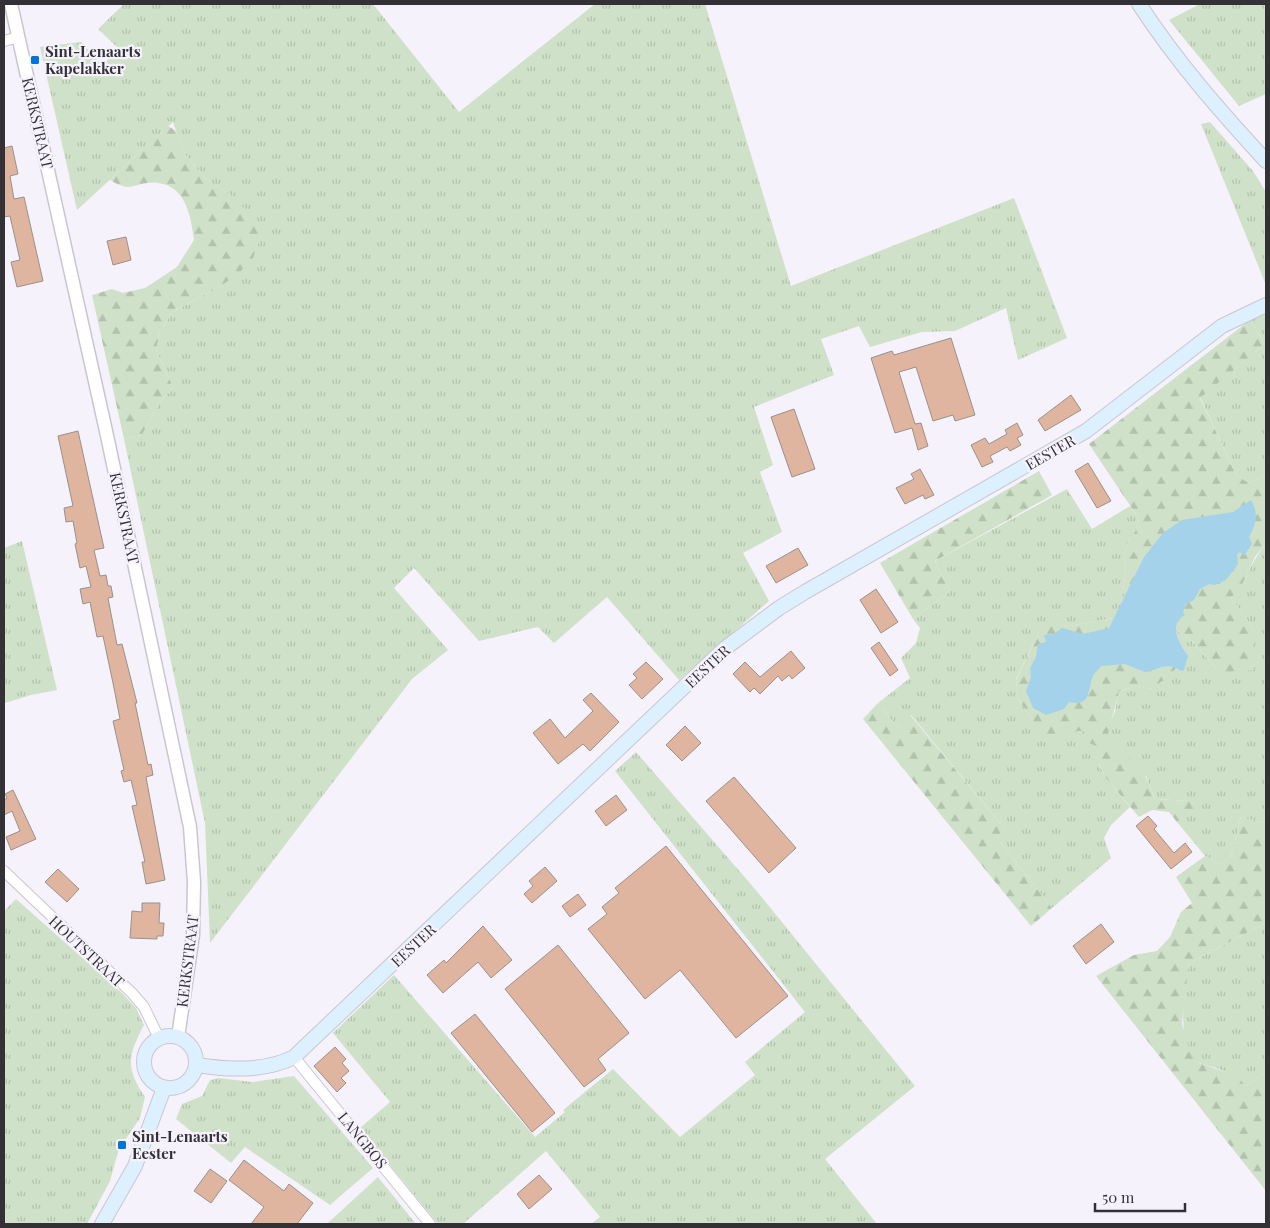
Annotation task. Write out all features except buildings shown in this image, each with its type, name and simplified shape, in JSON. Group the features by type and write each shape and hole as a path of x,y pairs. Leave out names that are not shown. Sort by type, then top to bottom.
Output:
{"main road":[{"path":"1139,4 1167,48 1200,89 1266,160"},
{"name":"EESTER","path":"197,1065 256,1068 280,1064 294,1057 724,649 779,608 805,592 1086,431 1222,326 1241,315 1266,305"},
{"path":"178,1037 191,1045 196,1054 197,1065 192,1077 186,1084 173,1088 164,1088 155,1084 148,1077 144,1062 148,1048 158,1038 178,1037"},
{"path":"102,1224 135,1166 164,1088"}],"street":[{"name":"KERKSTRAAT","path":"11,4 108,440 190,827 194,882 194,935 178,1037"},
{"path":"4,41 19,37"},
{"name":"HOUTSTRAAT","path":"4,871 144,1006 158,1038"},
{"name":"LANGBOS","path":"294,1057 430,1224"}],"green space":[{"path":"124,4 373,4 459,112 595,4 705,4 791,286 1014,198 1067,338 1018,360 1006,308 955,331 922,332 870,347 859,326 821,339 834,375 754,407 773,465 760,472 782,532 743,553 769,601 679,680 607,597 554,643 538,627 479,641 414,568 394,588 448,650 412,679 210,943 205,823 124,439 142,435 159,403 173,387 156,350 160,332 172,312 221,286 235,198 206,179 183,152 173,122 77,210 40,47 81,42 102,65 119,49 98,29"},
{"path":"1200,4 1266,4 1266,94 1239,106 1169,20"},
{"path":"1210,122 1253,171 1266,192 1266,285 1201,124"},
{"path":"168,126 176,131 183,152 206,179 235,198 253,218 260,239 253,258 240,272 221,286 172,312 160,332 156,350 173,387 159,403 142,435 124,439 92,295 112,289 123,293 145,288 177,267 194,240 189,213 181,196 175,190 167,185 158,183 145,183 130,187 110,180"},
{"path":"1266,314 1266,474 1249,483 1237,476 1200,397 1265,344 1250,320"},
{"path":"1250,320 1265,344 1200,398 1237,476 1249,483 1266,474 1266,543 1255,557 1241,586 1231,598 1255,631 1254,670 1220,673 1192,641 1176,630 1178,640 1188,656 1184,669 1181,671 1176,667 1172,674 1151,689 1137,686 1119,691 1109,727 1106,750 1089,743 1083,731 1077,731 1058,744 1033,721 1018,698 1016,680 1039,632 1054,623 1069,626 1119,617 1126,571 1124,556 1129,539 1135,532 1139,519 1089,444"},
{"path":"1039,471 1052,495 935,561 950,591 913,619 880,563"},
{"path":"1067,489 1092,529 1130,506 1139,519 1135,533 1129,539 1124,556 1126,571 1119,617 1069,626 1054,624 1039,632 1016,679 1018,698 1033,721 1077,731 1107,731 1115,711 1119,691 1137,686 1151,689 1176,667 1184,669 1188,656 1178,640 1176,630 1192,641 1220,673 1255,631 1231,598 1266,543 1266,824 1241,817 1231,857 1221,864 1205,856 1177,822 1197,808 1190,801 1155,799 1146,776 1106,750 1099,764 1105,777 1130,807 1111,825 1104,838 1111,858 1052,908 997,838 1005,829 911,715 897,727 878,703 910,678 901,658 916,643 920,628 913,619 950,591 935,561"},
{"path":"22,541 57,690 5,703 4,548"},
{"path":"878,703 897,727 910,715 1005,829 997,838 1052,908 1031,926 863,719"},
{"path":"1106,750 1126,756 1139,766 1155,799 1190,801 1198,808 1177,822 1169,812 1152,810 1139,817 1105,777 1099,763"},
{"path":"636,752 755,889 915,1086 825,1159 877,1224 591,1224 600,1217 546,1151 463,1224 438,1224 360,1128 390,1102 333,1033 394,975 535,1137 565,1112 563,1110 613,1069 680,1137 755,1075 745,1062 805,1012 615,771"},
{"path":"1241,817 1266,824 1266,923 1189,963 1182,1024 1190,1051 1199,1063 1238,1076 1245,1086 1266,1073 1266,1191 1096,976 1134,955 1157,951 1170,937 1181,912 1192,903 1176,877 1205,856 1221,864 1231,857"},
{"path":"16,899 122,993 136,1008 144,1025 132,1053 131,1061 134,1078 145,1097 140,1118 119,1149 110,1181 87,1224 4,1224 4,911"},
{"path":"1266,923 1266,1073 1245,1086 1226,1072 1202,1064 1192,1056 1184,1032 1185,986 1189,963"},
{"path":"294,1076 373,1168 330,1205 245,1147 231,1163 176,1119 182,1104 202,1096 210,1080 219,1078 252,1082"},
{"path":"378,1177 416,1224 327,1224 329,1222"}],"water":[{"path":"1251,500 1256,514 1255,523 1249,537 1252,544 1244,556 1240,552 1237,554 1238,564 1226,580 1215,585 1209,584 1200,589 1194,600 1186,604 1183,612 1185,615 1177,624 1177,635 1188,656 1184,670 1181,671 1168,666 1145,672 1125,664 1101,666 1094,675 1087,696 1082,702 1069,702 1064,709 1046,715 1033,708 1026,691 1031,677 1030,668 1036,657 1038,644 1046,642 1044,635 1054,634 1062,628 1083,634 1109,628 1144,557 1163,533 1182,520 1233,512"}],"place":[{"name":"Sint-Lenaarts Kapelakker","path":"35,60"},
{"name":"Sint-Lenaarts Eester","path":"122,1145"}]}
